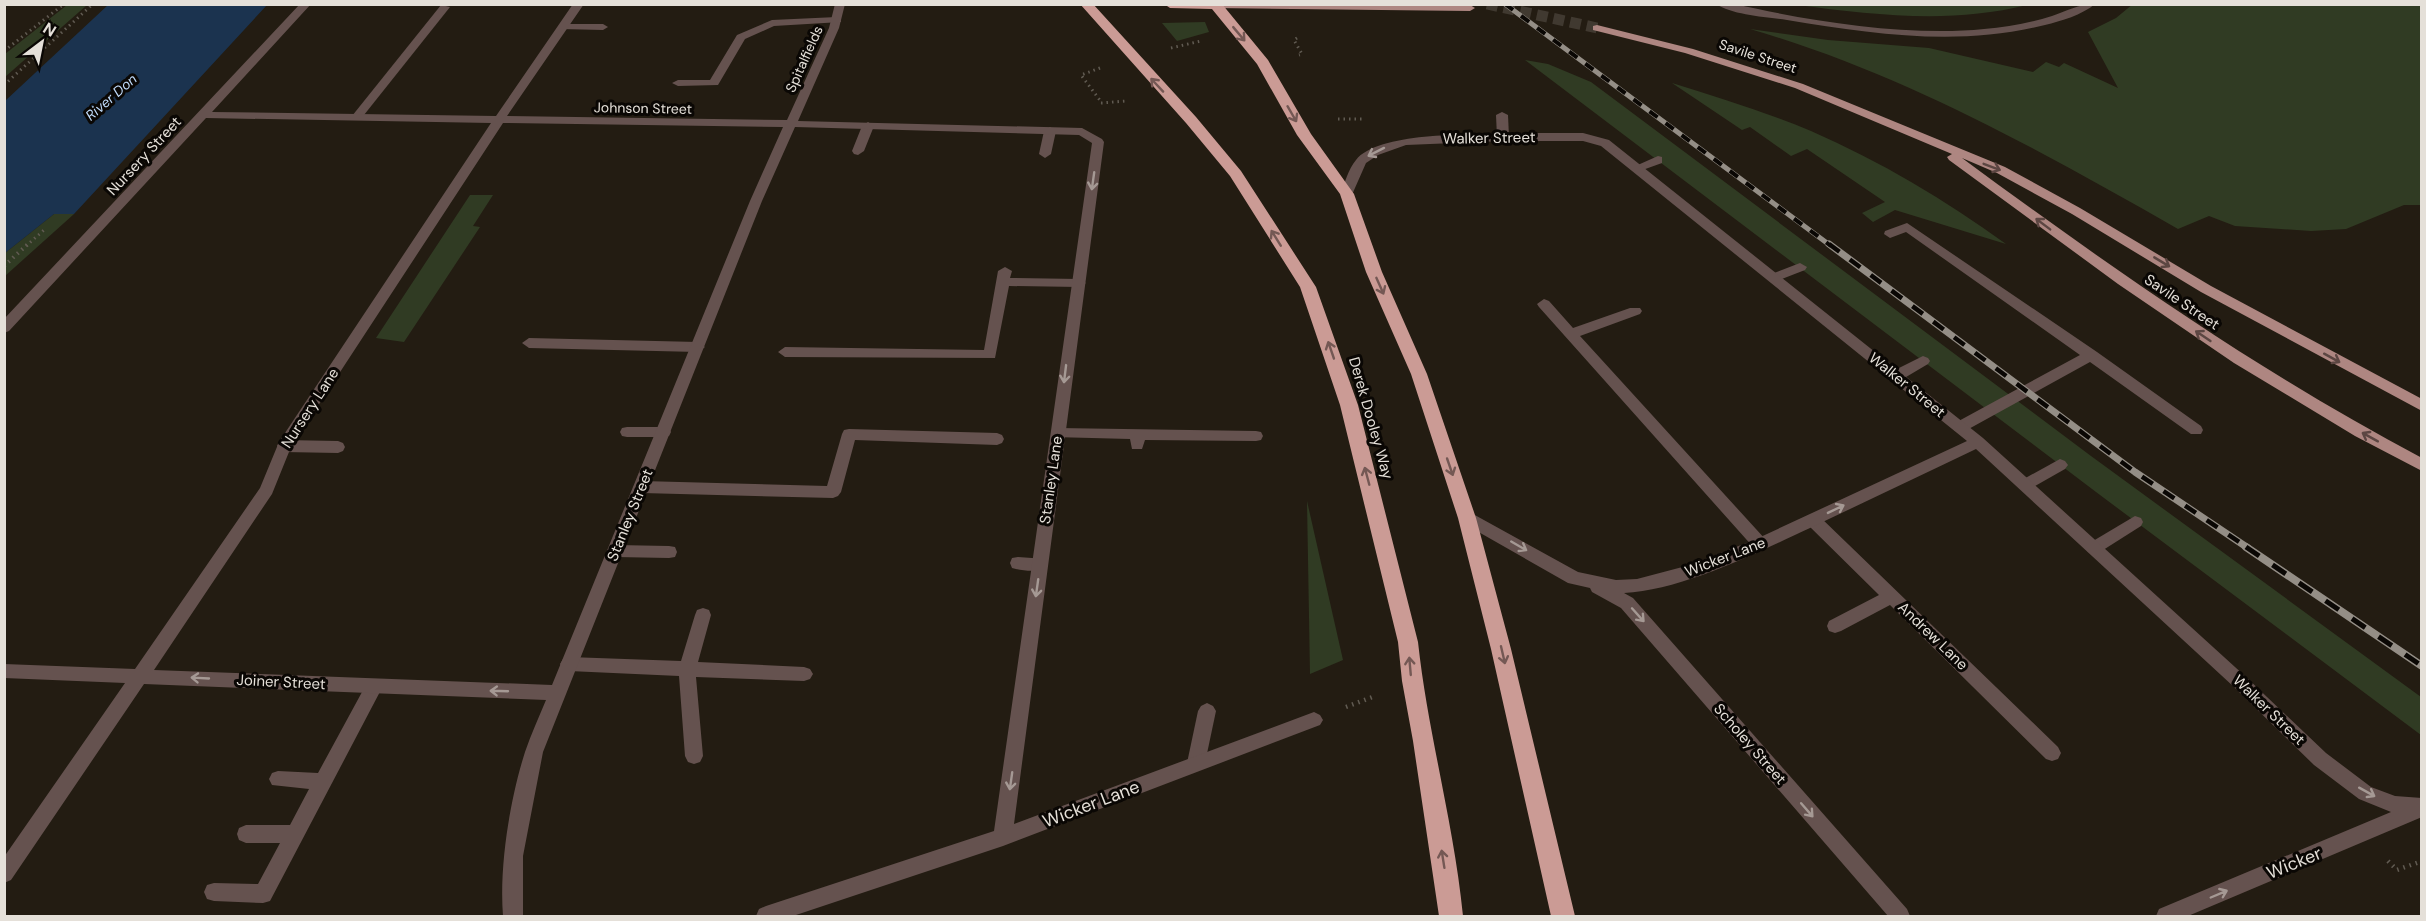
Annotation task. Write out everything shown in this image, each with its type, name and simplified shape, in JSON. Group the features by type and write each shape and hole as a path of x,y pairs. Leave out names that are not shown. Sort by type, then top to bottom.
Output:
{"highway":[{"name":"Derek Dooley Way","path":"1086,4 1191,120 1236,174 1308,287 1349,405 1408,642 1412,681 1424,741 1451,916"},
{"path":"1170,4 1215,5 1263,63 1305,135 1347,194 1374,272 1419,375 1467,518 1501,649 1563,916"}],"main road":[{"path":"1215,5 1470,8"},
{"name":"Savile Street","path":"1597,27 1689,51 1799,86 2001,170 2076,211 2206,289 2421,406"},
{"name":"Savile Street","path":"1938,145 2108,272 2217,345 2308,403 2421,465"},
{"path":"2373,381 2421,394"}],"street":[{"name":"Nursery Street","path":"4,328 306,4"},
{"name":"Nursery Lane","path":"4,874 10,856 141,676 267,489 284,446 499,120 579,4"},
{"name":"Spitalfields","path":"792,125 837,20 840,4"},
{"path":"1721,4 1753,12 1873,30 1939,33 1987,32 2026,26 2063,17 2090,4"},
{"path":"356,118 445,7"},
{"path":"678,83 714,82 741,37 772,22 837,20"},
{"path":"564,27 603,27"},
{"name":"Johnson Street","path":"204,115 868,126 1082,132"},
{"path":"1502,115 1503,137"},
{"name":"Stanley Street","path":"513,916 510,899 521,811 534,752 756,201 792,125"},
{"path":"858,151 868,126"},
{"path":"1045,154 1050,131"},
{"name":"Stanley Lane","path":"1003,837 1098,142 1082,132"},
{"name":"Walker Street","path":"1347,194 1353,175 1361,161 1374,152 1405,142 1503,137 1583,137 1605,143 1978,442 2240,682 2320,759 2366,793 2394,805 2421,807"},
{"path":"1637,168 1658,160"},
{"path":"1890,234 1907,227 2196,430"},
{"path":"1774,278 1800,267"},
{"path":"785,352 990,355 1004,276 1078,283"},
{"path":"1544,304 1760,544"},
{"path":"1571,334 1635,311"},
{"path":"529,342 698,347"},
{"path":"1960,427 2092,355"},
{"path":"1896,376 1923,361"},
{"path":"627,432 664,432"},
{"path":"1058,433 1137,440 1256,436"},
{"path":"642,487 833,492 849,434 997,439"},
{"name":"Wicker Lane","path":"1467,518 1574,578 1628,587 1693,571 1760,544 1978,442"},
{"path":"284,446 338,447"},
{"path":"2025,485 2060,465"},
{"name":"Andrew Lane","path":"1813,520 2052,753"},
{"path":"2094,548 2135,522"},
{"path":"616,551 669,552"},
{"path":"1018,563 1040,564"},
{"name":"Scholey Street","path":"1590,582 1627,603 1900,916"},
{"path":"1835,626 1892,596"},
{"path":"694,756 687,669 703,615"},
{"path":"569,664 804,674"},
{"name":"Joiner Street","path":"4,671 558,693"},
{"path":"214,892 263,894 374,686"},
{"path":"1196,763 1207,711"},
{"name":"Wicker Lane","path":"766,916 1003,837 1314,720"},
{"path":"278,779 323,782"},
{"name":"Wicker","path":"2166,916 2421,807"},
{"path":"246,834 295,834"}],"path":[{"path":"4,51 64,4"},
{"path":"4,85 93,4"},
{"path":"1263,63 1302,54 1294,40 1318,21 1315,5"},
{"path":"1102,103 1081,75 1133,57 1200,41 1207,48"},
{"path":"1314,720 1412,681"}],"green space":[{"path":"2027,4 1998,11 1941,16 1855,12 1797,5"},
{"path":"2133,4 2421,5 2421,205 2404,205 2346,229 2311,231 2235,226 2209,216 2178,229 1970,116 1862,68 1750,29 1828,40 1929,48 2033,72 2046,62 2059,67 2064,63 2118,88 2088,32 2116,18"},
{"path":"67,5 87,5 5,77 5,54"},
{"path":"1205,22 1209,32 1177,41 1162,23"},
{"path":"1525,60 1548,64 1591,82 2091,456 2421,697 2421,735 2096,492"},
{"path":"1672,83 1777,118 1862,155 1912,182 2006,244 1895,210 1873,222 1862,213 1885,202 1807,149 1791,156 1750,127 1742,130"},
{"path":"470,195 493,195 473,226 480,227 404,342 376,338"},
{"path":"54,214 74,214 5,276 5,253"},
{"path":"1307,501 1343,660 1310,674"}],"water":[{"name":"River Don","path":"108,5 267,5 74,214 54,214 5,253 5,101"}],"tunnel":[{"path":"1487,4 1597,28"}],"railway":[{"path":"1505,4 1831,246"},
{"path":"1829,244 2135,472 2248,548"},
{"path":"2246,547 2422,666"}]}
